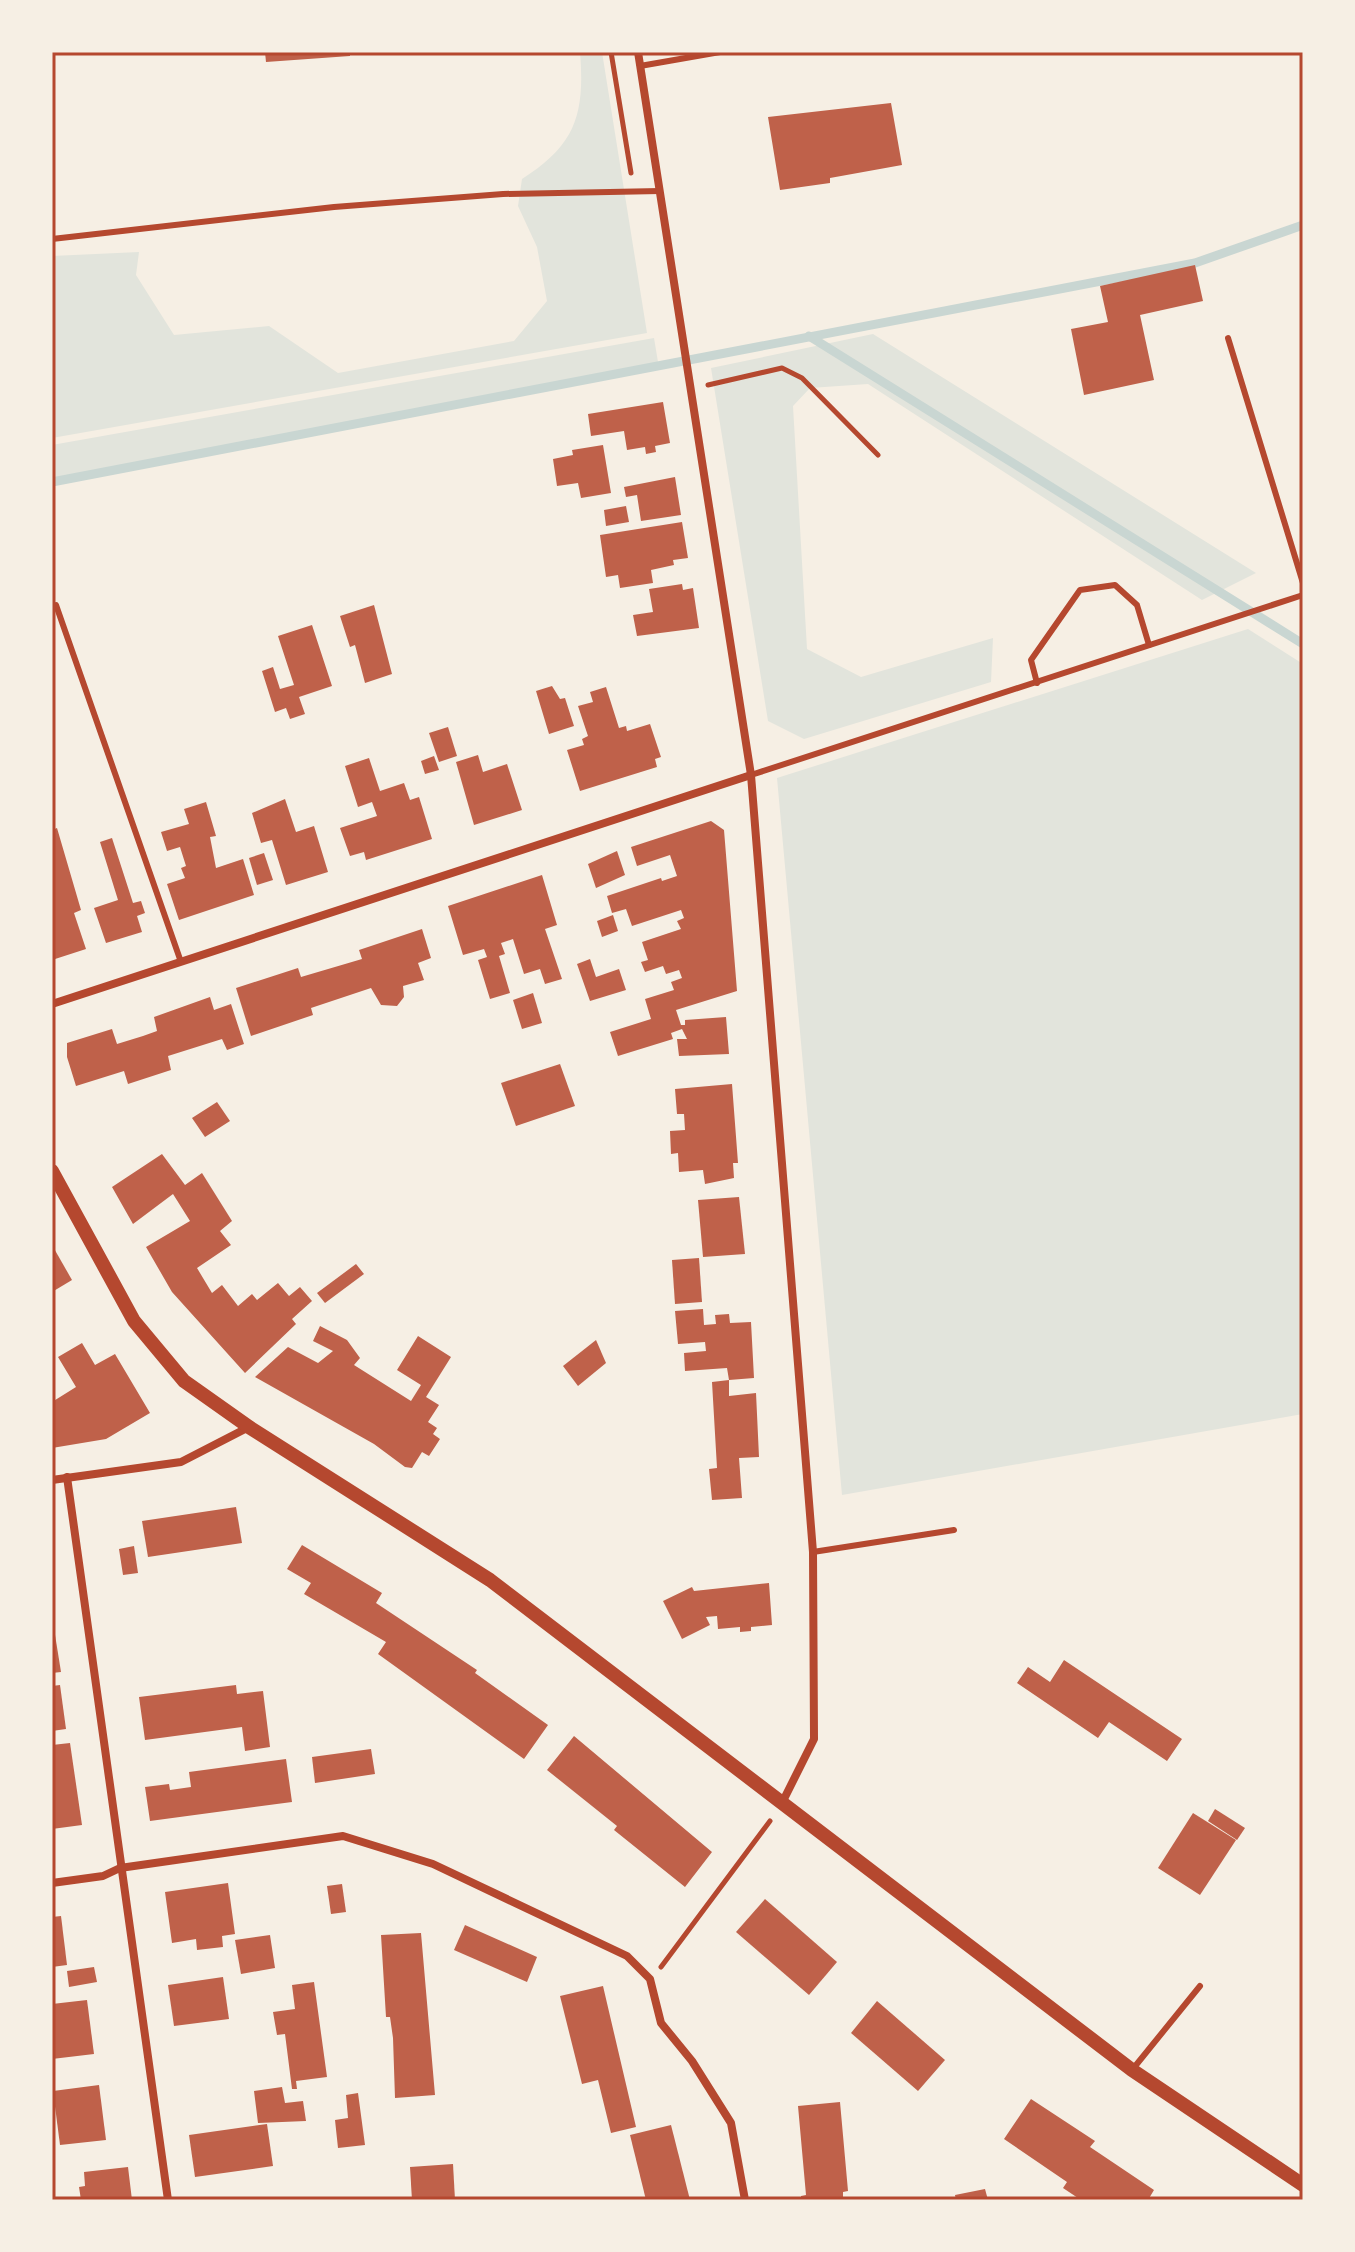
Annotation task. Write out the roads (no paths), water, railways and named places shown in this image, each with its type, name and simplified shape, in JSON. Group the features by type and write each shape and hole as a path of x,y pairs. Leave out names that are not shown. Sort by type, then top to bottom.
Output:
{"street":[{"path":"638,52 685,336 751,775 813,1552 814,1739 782,1804"},
{"path":"52,1004 751,775"},
{"path":"52,1171 134,1321 184,1381 249,1427 490,1580 1132,2070 1303,2185"},
{"path":"52,1480 181,1462 249,1427"},
{"path":"67,1477 168,2200"},
{"path":"52,1883 103,1876 120,1868 343,1836 433,1864 627,1956 650,1979 661,2023 692,2061 731,2123 745,2200"}],"lane":[{"path":"640,66 720,52"},
{"path":"52,239 334,207 503,194 660,191"},
{"path":"1228,338 1303,583"},
{"path":"1037,683 1031,660 1080,590 1115,585 1137,605 1149,645"},
{"path":"751,775 1303,595"},
{"path":"56,605 181,962"},
{"path":"813,1552 954,1530"},
{"path":"1132,2070 1200,1986"}],"waterway":[{"path":"52,482 1195,263 1303,225"},
{"path":"809,336 1303,644"}]}
